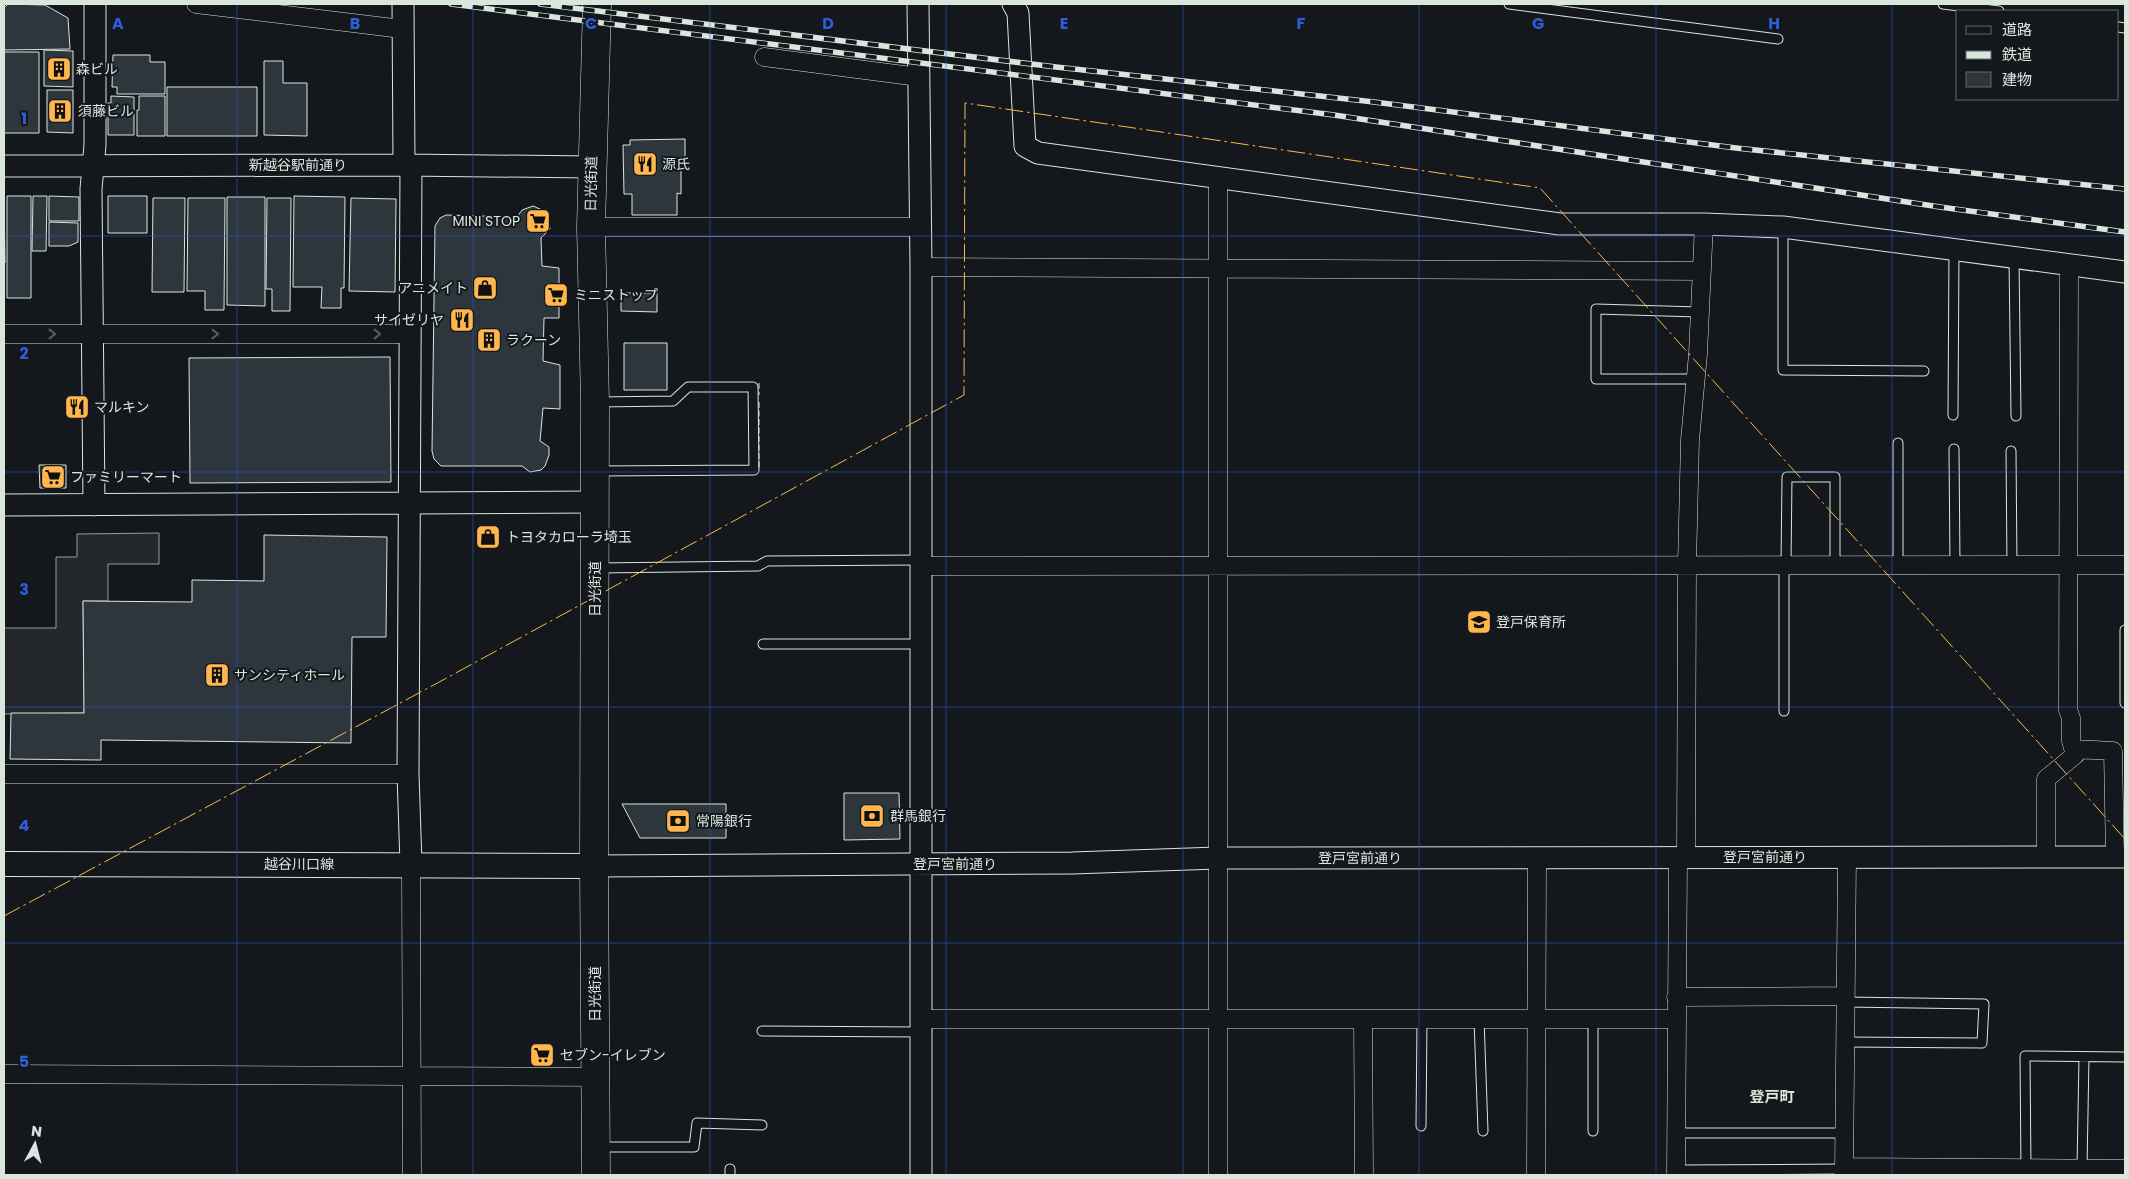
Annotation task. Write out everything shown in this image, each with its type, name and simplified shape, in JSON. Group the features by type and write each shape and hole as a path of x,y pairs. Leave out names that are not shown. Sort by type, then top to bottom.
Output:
{"main road":[{"name":"日光街道","path":"596,1175 594,866 595,402 591,227 597,4"},
{"name":"越谷川口線","path":"4,864 594,866"}],"street":[{"path":"94,505 94,334 91,189 95,145 95,4"},
{"path":"196,4 402,29"},
{"path":"403,4 402,29 408,165 411,334 408,774 411,864 412,1175"},
{"path":"918,4 922,267 921,1175"},
{"path":"1013,4 1018,13 1025,146 1038,153 1560,224 1704,224 1783,227 2125,272"},
{"path":"764,57 919,77"},
{"name":"新越谷駅前通り","path":"4,166 408,165 592,167"},
{"path":"1218,178 1218,1175"},
{"path":"1676,1172 1676,997 1682,857 1690,440 1696,379 1704,224"},
{"path":"591,227 921,227"},
{"path":"2046,856 2046,779 2075,755 2071,740 2072,718 2068,710 2069,264"},
{"path":"922,267 1702,271"},
{"path":"4,334 411,334"},
{"path":"4,505 595,502"},
{"path":"921,563 1218,566 2125,565"},
{"path":"2074,749 2114,751 2120,857"},
{"path":"4,774 408,774"},
{"path":"1847,857 1844,1170 2026,1172 2082,1168 2125,1168"},
{"name":"登戸宮前通り","path":"594,866 1136,862 1218,858 2120,857"},
{"path":"1536,1175 1537,858"},
{"path":"1676,997 1846,999"},
{"path":"922,1026 1218,1019 1676,1019"},
{"path":"1363,1019 1364,1175"},
{"path":"4,1074 596,1077"}],"lane":[{"path":"1509,4 1778,39"},
{"path":"1944,4 1991,10"},
{"path":"1783,227 1783,370 1924,370"},
{"path":"1954,250 1954,415"},
{"path":"2014,258 2016,416"},
{"path":"1696,379 1596,379 1596,309 1699,312"},
{"path":"595,402 673,401 688,387 754,387 754,470 595,471"},
{"path":"1898,443 1898,565"},
{"path":"1954,449 1955,565"},
{"path":"2011,451 2012,565"},
{"path":"1784,711 1787,476 1835,477 1835,565"},
{"path":"595,568 758,566 767,561 921,563"},
{"path":"2125,630 2125,702"},
{"path":"763,644 921,644"},
{"path":"1845,1042 1982,1043 1984,1004 1846,999"},
{"path":"1421,1126 1422,1019"},
{"path":"1479,1019 1483,1131"},
{"path":"1593,1019 1593,1131"},
{"path":"762,1031 922,1026"},
{"path":"2026,1172 2025,1056 2125,1057"},
{"path":"2082,1168 2084,1057"},
{"path":"596,1147 694,1146 697,1123 762,1124"},
{"path":"1676,1133 1844,1133"},
{"path":"1676,1172 1844,1170"}],"shaded area":[{"path":"159,533 159,564 108,564 108,601 83,601 84,713 4,714 4,628 56,628 56,557 77,557 77,534"}],"building":[{"path":"8,4 45,5 68,18 70,49 4,50 4,8"},
{"name":"森ビル","path":"44,50 73,51 73,87 44,86"},
{"path":"4,52 39,52 39,133 4,133"},
{"path":"113,55 150,55 150,62 165,62 165,94 117,94 117,87 112,87"},
{"path":"264,61 283,61 283,83 307,83 307,136 264,135"},
{"path":"167,87 257,87 257,136 167,136"},
{"name":"須藤ビル","path":"47,90 73,90 73,133 47,132"},
{"path":"111,96 134,97 134,135 108,135 108,103 111,103"},
{"path":"139,96 165,96 165,136 137,136"},
{"path":"685,139 685,160 681,160 681,194 677,193 677,215 632,215 632,194 624,194 623,145 630,145 630,140"},
{"path":"4,196 5,263 4,263"},
{"path":"7,196 31,196 31,298 7,298"},
{"path":"33,196 47,196 46,251 32,251"},
{"path":"49,196 79,197 79,221 49,221"},
{"path":"108,196 147,196 147,233 108,233"},
{"path":"294,196 345,197 344,288 341,288 341,308 321,308 322,287 293,287"},
{"path":"227,197 265,197 265,306 227,305"},
{"path":"153,198 185,198 184,292 152,292"},
{"path":"188,198 225,198 224,310 205,310 205,291 187,291"},
{"path":"267,198 291,198 290,311 272,311 272,289 266,289"},
{"path":"351,198 396,199 395,292 349,291"},
{"name":"ラクーン","path":"533,206 542,210 548,217 550,229 541,238 542,266 559,268 559,318 544,318 543,361 560,365 560,409 543,408 540,441 549,447 549,455 545,466 541,470 530,472 522,466 441,466 434,459 432,451 435,226 440,218 446,215 517,217 522,210"},
{"path":"49,222 78,223 78,242 69,246 49,246"},
{"path":"621,293 657,293 657,312 621,311"},
{"path":"624,343 667,343 667,390 624,390"},
{"path":"390,357 391,482 190,483 189,358"},
{"name":"ファミリーマート","path":"39,465 66,465 66,488 40,488"},
{"name":"サンシティホール","path":"264,535 387,537 386,637 352,637 351,743 101,740 101,760 10,759 11,713 84,713 83,601 192,602 192,580 264,581"},
{"name":"群馬銀行","path":"844,793 899,793 900,839 844,840"},
{"name":"常陽銀行","path":"622,804 726,804 726,838 640,838"}],"railway":[{"path":"451,4 1334,115 1940,207 2125,232"},
{"path":"540,4 1056,67 1374,102 1736,148 2125,189"}],"fence":[{"path":"759,383 759,395"},
{"path":"759,402 759,469"}],"power":[{"path":"4,916 443,680 964,395 965,103 1540,188 2125,839"}],"place":[{"name":"森ビル","path":"59,69"},
{"name":"須藤ビル","path":"60,111"},
{"name":"源氏","path":"645,164"},
{"name":"MINI STOP","path":"538,221"},
{"name":"アニメイト","path":"485,288"},
{"name":"ミニストップ","path":"556,295"},
{"name":"サイゼリヤ","path":"462,320"},
{"name":"ラクーン","path":"489,340"},
{"name":"マルキン","path":"77,407"},
{"name":"ファミリーマート","path":"53,477"},
{"name":"トヨタカローラ埼玉","path":"488,537"},
{"name":"登戸保育所","path":"1479,622"},
{"name":"サンシティホール","path":"217,675"},
{"name":"群馬銀行","path":"872,816"},
{"name":"常陽銀行","path":"678,821"},
{"name":"セブン-イレブン","path":"542,1055"}],"district":[{"name":"登戸町","path":"1772,1097"}]}
